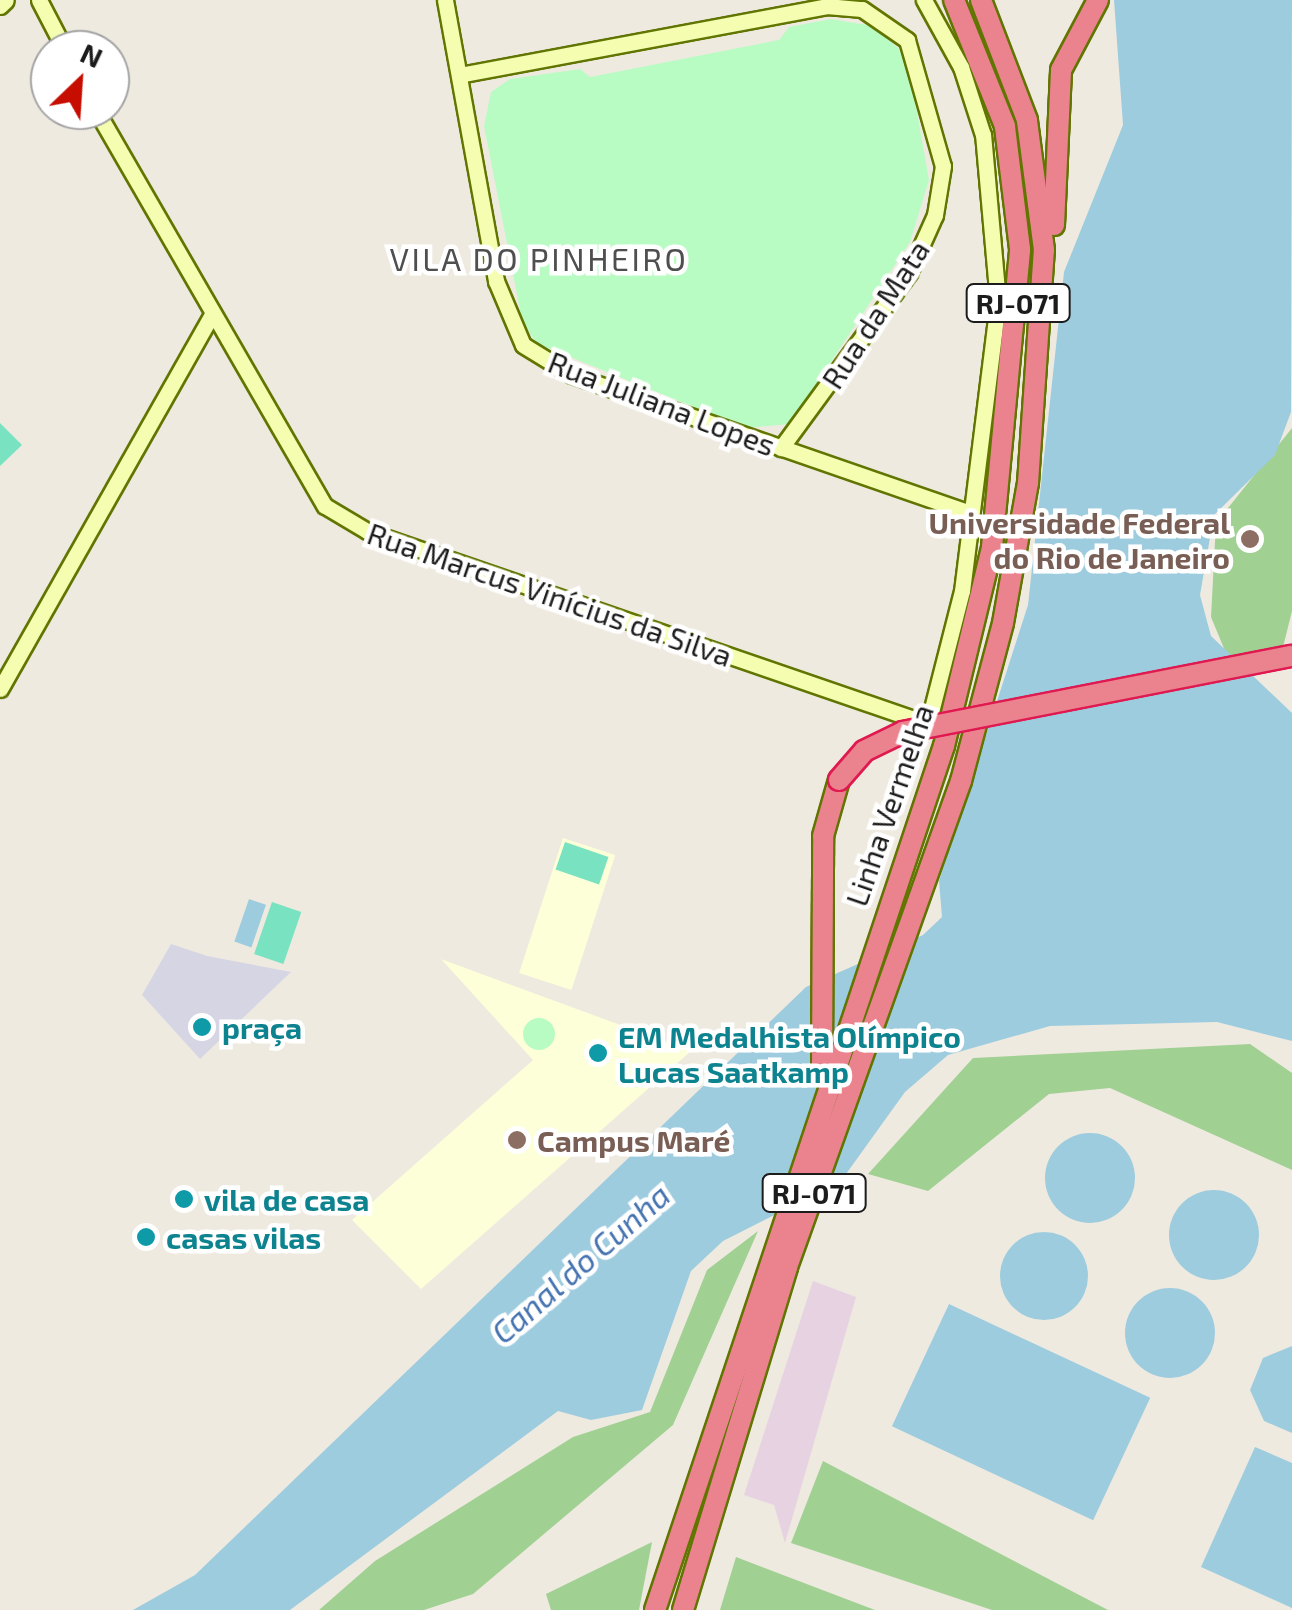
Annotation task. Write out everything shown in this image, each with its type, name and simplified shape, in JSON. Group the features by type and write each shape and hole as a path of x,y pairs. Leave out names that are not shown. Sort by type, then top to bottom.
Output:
{"highway":[{"name":"Linha Vermelha","path":"655,1610 809,1127 944,746 978,615 1004,460 1020,248 1005,126 954,0"},
{"name":"Linha Vermelha","path":"683,1610 787,1267 961,780 1004,623 1042,331 1038,174 1015,76 980,0"},
{"path":"1042,331 1055,108 1074,33 1098,0"},
{"path":"809,1127 826,1036 830,799 873,744 957,722 1292,656"},
{"path":"957,722 1292,670"}],"street":[{"path":"0,6 6,0"},
{"path":"39,0 55,30"},
{"name":"Rua Juliana Lopes","path":"445,0 496,281 523,345 572,375 970,512"},
{"path":"924,0 974,102 996,214 998,320 970,512"},
{"name":"Rua da Mata","path":"459,75 826,6 862,8 907,40 944,166 935,215 908,273 781,448"},
{"name":"Rua Marcus Vinícius da Silva","path":"107,130 301,476 342,518 928,724 970,512"},
{"path":"0,689 212,314"}],"shaded area":[{"path":"563,838 615,855 571,990 519,973"},
{"name":"praça","path":"171,944 207,956 291,972 200,1059 142,995"},
{"name":"Campus Maré","path":"441,959 691,1051 421,1289 352,1220 533,1060"},
{"path":"813,1281 856,1297 785,1543 774,1505 744,1495"}],"green space":[{"path":"831,19 873,26 907,56 929,180 910,242 790,424 745,428 536,343 522,320 484,126 491,92 510,79 580,69 590,77 779,40 789,27"},
{"path":"0,423 22,445 0,466"},
{"name":"Universidade Federal do Rio de Janeiro","path":"1292,428 1292,611 1283,647 1230,663 1211,617 1216,523"},
{"path":"565,842 608,857 599,884 556,869"},
{"path":"272,902 301,912 283,964 254,954"},
{"path":"539,1018 550,1023 555,1034 550,1045 539,1050 528,1045 523,1034 528,1023"},
{"path":"1250,1044 1292,1073 1292,1170 1110,1088 1049,1094 928,1191 868,1174 973,1058"},
{"path":"758,1231 673,1425 473,1594 424,1610 319,1610 375,1561 573,1437 650,1412 707,1270"},
{"path":"823,1461 1108,1610 992,1610 791,1543"},
{"path":"652,1542 639,1610 551,1610 546,1594"},
{"path":"736,1557 875,1610 720,1610"}],"water":[{"name":"Canal do Cunha","path":"1114,0 1292,0 1291,412 1275,455 1214,515 1200,595 1211,636 1292,713 1292,1041 1217,1022 1050,1026 948,1055 905,1092 841,1181 723,1241 691,1271 642,1410 591,1420 558,1411 290,1610 133,1610 195,1575 806,987 923,935 942,917 939,881 1028,605 1064,272 1123,125"},
{"path":"249,899 266,905 251,947 234,942"},
{"path":"1090,1133 1107,1136 1122,1146 1132,1161 1132,1195 1122,1210 1107,1220 1090,1223 1073,1220 1058,1210 1048,1195 1045,1178 1048,1161 1058,1146 1073,1136"},
{"path":"1214,1190 1231,1193 1246,1203 1256,1218 1256,1252 1246,1267 1231,1277 1214,1280 1197,1277 1182,1267 1172,1252 1169,1235 1172,1218 1182,1203 1197,1193"},
{"path":"1044,1232 1075,1245 1088,1276 1075,1307 1044,1320 1013,1307 1000,1276 1013,1245"},
{"path":"1170,1288 1202,1301 1215,1333 1202,1365 1170,1378 1138,1365 1125,1333 1138,1301"},
{"path":"949,1304 1150,1398 1093,1520 892,1426"},
{"path":"1292,1346 1292,1433 1264,1421 1250,1390 1263,1358"},
{"path":"1255,1447 1292,1463 1292,1608 1201,1567"}],"place":[{"name":"Universidade Federal do Rio de Janeiro","path":"1250,539"},
{"name":"praça","path":"202,1027"},
{"name":"EM Medalhista Olímpico Lucas Saatkamp","path":"598,1053"},
{"name":"Campus Maré","path":"517,1140"},
{"name":"vila de casa","path":"184,1199"},
{"name":"casas vilas","path":"146,1237"}],"district":[{"name":"VILA DO PINHEIRO","path":"539,258"}]}
